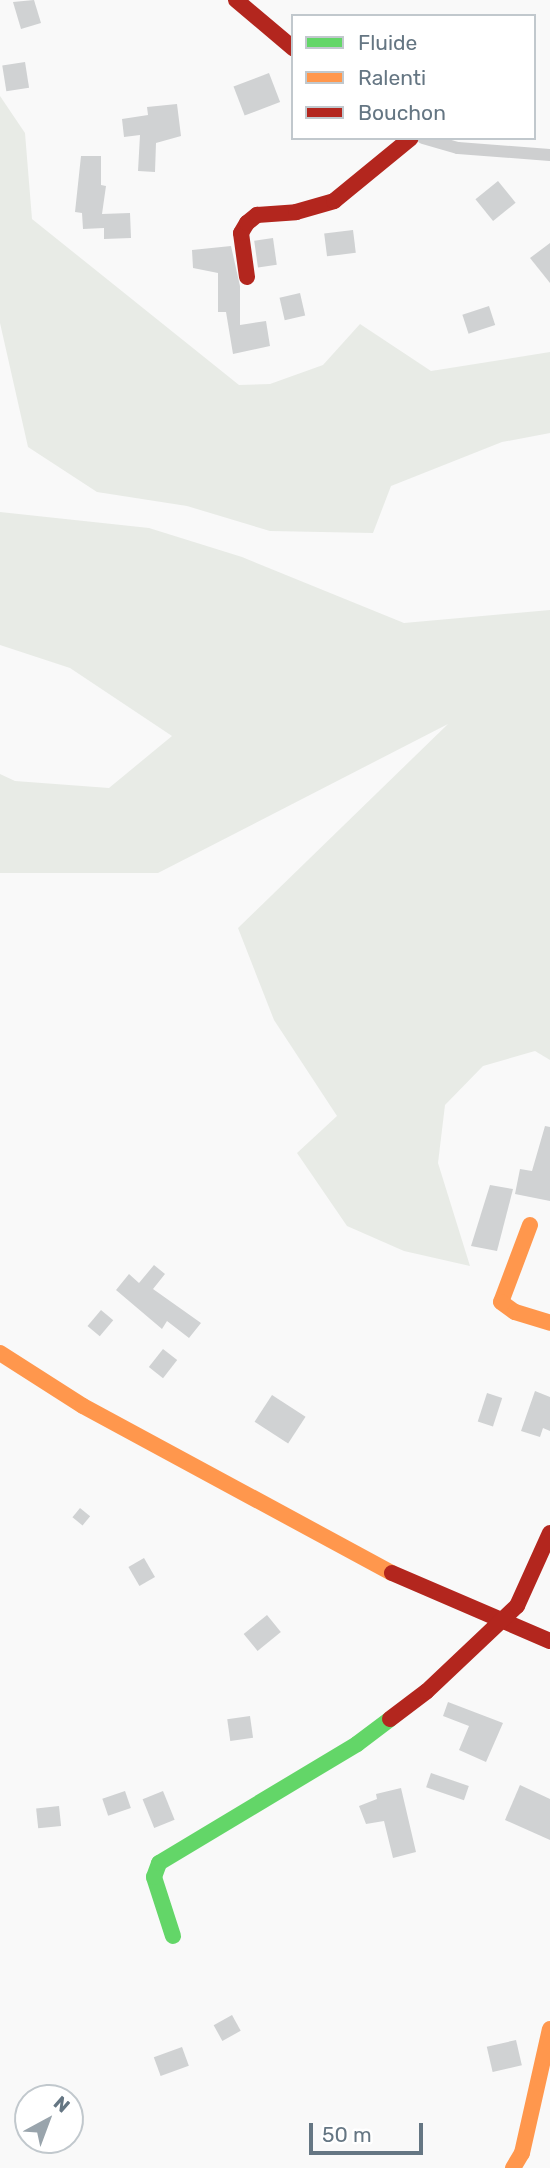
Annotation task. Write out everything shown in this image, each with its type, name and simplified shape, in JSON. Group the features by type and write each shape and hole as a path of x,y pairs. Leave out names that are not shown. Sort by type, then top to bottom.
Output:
{"street":[{"path":"236,0 291,46"},
{"path":"247,277 241,233 247,223 257,215 296,212 334,201 409,140"},
{"path":"429,140 458,148 550,155"},
{"path":"530,1225 501,1302 515,1312 550,1323"},
{"path":"0,1353 83,1406 251,1500 415,1586 550,1642"},
{"path":"173,1936 154,1877 159,1863 356,1745 427,1690 502,1622 523,1595 550,1533"},
{"path":"513,2168 522,2153 550,2029"}],"shaded area":[{"path":"0,96 25,133 32,219 239,385 270,384 323,365 360,324 431,371 550,352 550,433 502,442 391,486 373,533 270,531 187,506 97,492 28,447 0,323"},
{"path":"0,512 149,528 242,557 404,623 550,610 550,1060 535,1051 483,1066 445,1105 438,1163 470,1266 404,1251 347,1226 297,1153 337,1116 274,1020 238,928 448,724 158,873 0,873 0,774 15,781 109,788 172,736 70,668 0,645"}],"building":[{"path":"34,0 41,23 21,29 13,2"},
{"path":"25,62 29,88 6,91 2,66"},
{"path":"269,73 280,102 245,116 234,87"},
{"path":"177,104 181,136 156,143 155,172 138,171 140,135 124,137 122,119 148,115 147,107"},
{"path":"81,156 101,156 101,185 106,186 102,214 130,213 131,238 104,239 104,228 83,229 82,213 75,212"},
{"path":"498,181 516,203 493,221 475,199"},
{"path":"353,230 356,253 327,256 324,234"},
{"path":"273,238 277,265 258,267 254,241"},
{"path":"550,243 550,283 530,258"},
{"path":"231,246 240,286 240,325 266,321 270,346 233,354 226,312 218,312 218,273 193,268 192,250"},
{"path":"300,293 305,315 285,320 280,298"},
{"path":"489,306 495,325 469,334 462,315"},
{"path":"545,1126 550,1127 550,1201 515,1194 520,1169 532,1171"},
{"path":"490,1185 513,1189 497,1251 471,1246"},
{"path":"154,1265 165,1274 153,1289 201,1323 189,1338 167,1321 162,1329 116,1290 129,1274 139,1283"},
{"path":"101,1310 113,1320 100,1336 88,1326"},
{"path":"163,1349 177,1360 163,1378 149,1367"},
{"path":"535,1391 550,1397 550,1431 543,1428 540,1437 521,1431"},
{"path":"487,1393 502,1398 493,1426 478,1422"},
{"path":"272,1395 306,1417 288,1444 255,1422"},
{"path":"80,1508 90,1516 83,1526 72,1517"},
{"path":"144,1558 155,1577 139,1586 128,1567"},
{"path":"267,1615 281,1632 258,1651 244,1634"},
{"path":"448,1702 503,1723 486,1762 459,1750 469,1726 443,1716"},
{"path":"250,1716 253,1738 230,1741 227,1719"},
{"path":"431,1773 469,1786 464,1800 426,1787"},
{"path":"520,1785 550,1799 550,1840 505,1820"},
{"path":"401,1788 416,1852 393,1858 384,1821 366,1824 359,1806 377,1799 376,1794"},
{"path":"125,1791 131,1808 108,1816 102,1799"},
{"path":"163,1791 175,1820 154,1828 143,1799"},
{"path":"59,1806 61,1826 38,1828 36,1808"},
{"path":"232,2015 241,2031 222,2041 214,2025"},
{"path":"516,2040 522,2065 493,2072 487,2047"},
{"path":"182,2047 189,2066 161,2076 154,2057"}],"traffic: fast":[{"path":"173,1936 154,1877 159,1863 357,1744 390,1719"}],"traffic: slow":[{"path":"530,1225 501,1302 515,1312 550,1323"},
{"path":"0,1353 83,1406 392,1573"},
{"path":"513,2168 522,2153 550,2029"}],"traffic: jam":[{"path":"236,0 291,46"},
{"path":"247,277 241,233 247,223 257,215 296,212 334,201 409,140"},
{"path":"390,1719 427,1691 517,1606 550,1533"},
{"path":"392,1573 550,1641"}]}
